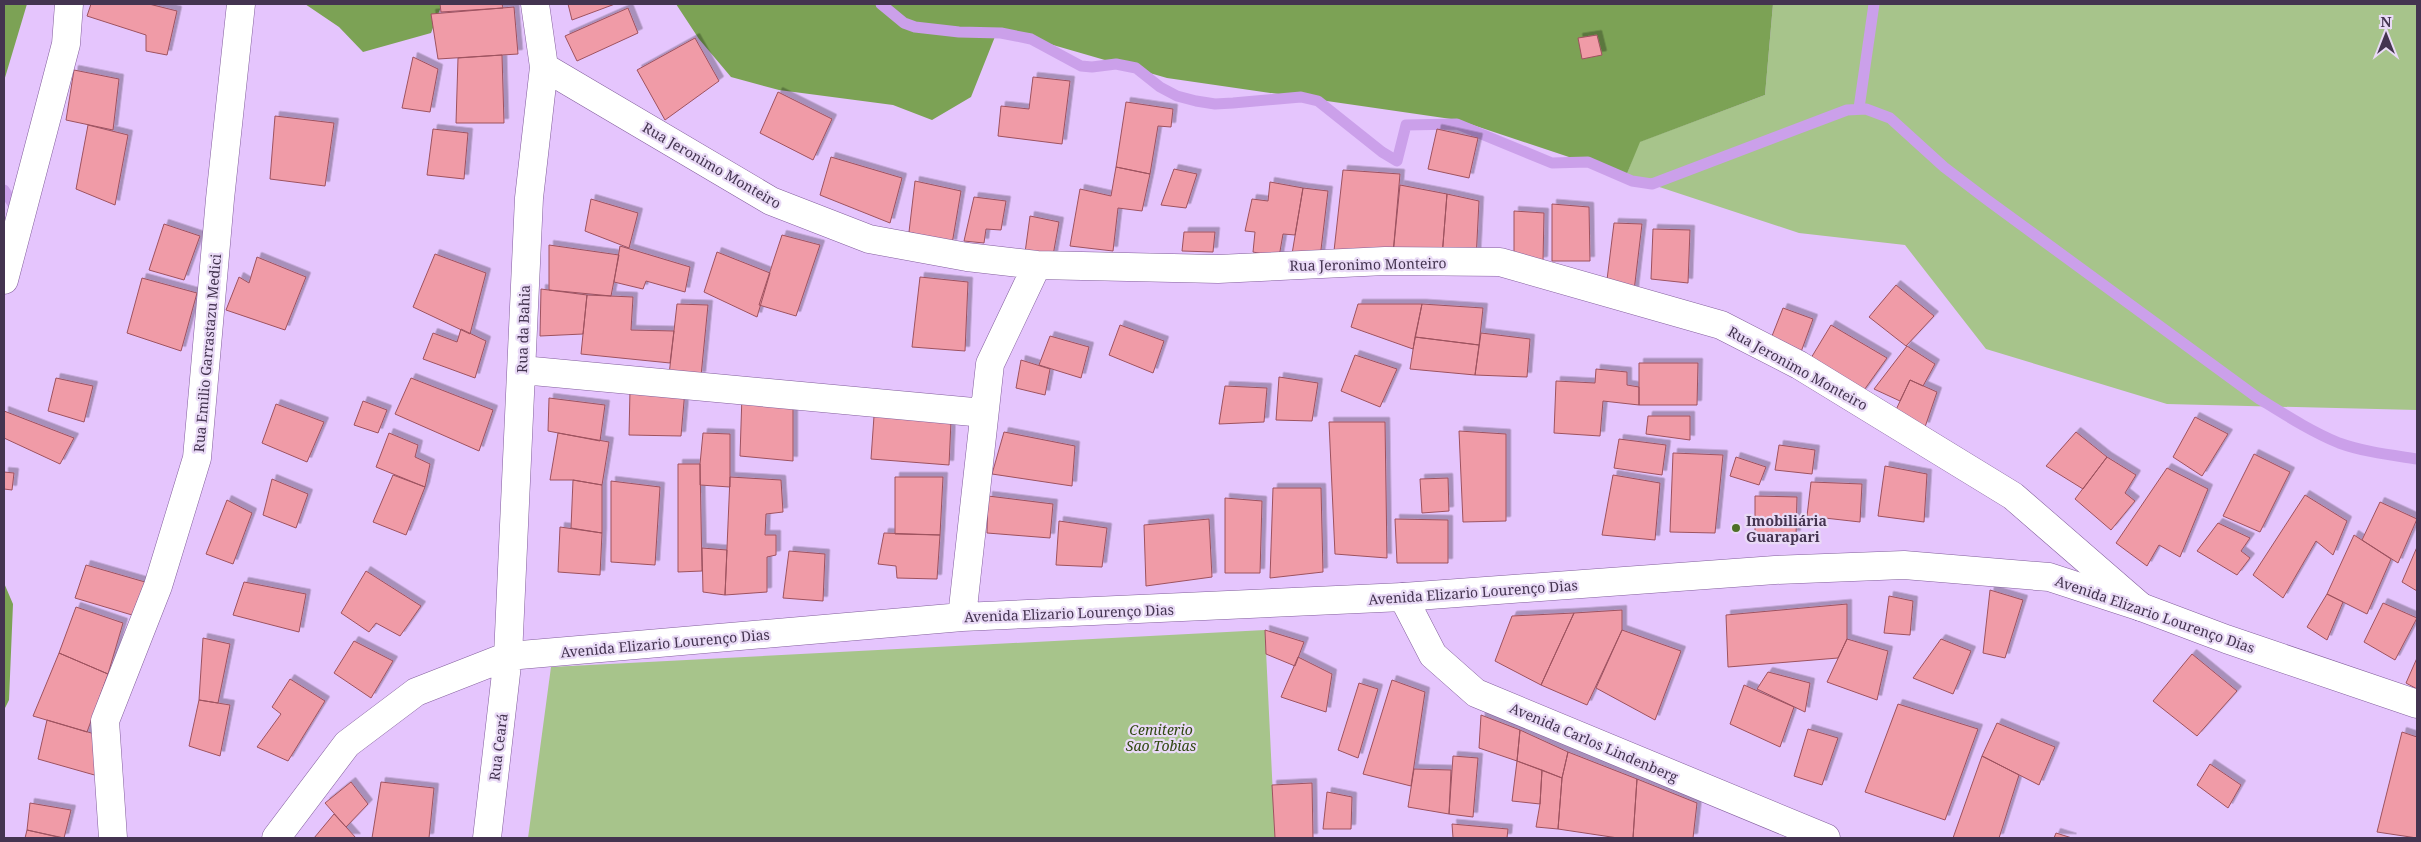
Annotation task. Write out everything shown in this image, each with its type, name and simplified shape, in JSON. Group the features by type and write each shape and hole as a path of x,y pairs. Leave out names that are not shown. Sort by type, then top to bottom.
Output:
{"street":[{"path":"4,280 66,44 69,4"},
{"name":"Rua Emilio Garrastazu Medici","path":"113,838 106,721 158,586 197,458 220,200 241,4"},
{"name":"Rua da Bahia","path":"508,656 529,198 544,67 535,4"},
{"name":"Rua Jeronimo Monteiro","path":"544,67 771,201 868,239 967,257 1037,265 1218,268 1384,261 1500,262 1721,324 1799,365 2013,496 2141,607"},
{"path":"962,617 990,364 1037,265"},
{"path":"522,370 984,413"},
{"name":"Avenida Elizario Lourenço Dias","path":"276,838 347,744 416,692 508,656 962,617 1403,597 1775,570 1904,565 2049,577 2141,607 2226,639 2417,704"},
{"name":"Avenida Carlos Lindenberg","path":"1403,597 1433,656 1476,693 1826,838"},
{"name":"Rua Ceará","path":"487,838 508,656"}],"green space":[{"path":"4,4 27,4 4,81"},
{"path":"305,4 442,4 431,33 363,52 339,27"},
{"path":"676,4 1773,4 1765,95 1640,142 1626,176 1458,120 1167,78 998,29 971,97 932,120 893,105 779,90 731,77 699,39"},
{"path":"1773,4 2417,4 2417,410 2167,404 1986,349 1905,245 1799,233 1626,176 1639,142 1765,95"},
{"path":"4,583 13,604 9,700 4,710"},
{"name":"Cemiterio Sao Tobias","path":"1265,630 1275,838 528,838 551,667"}],"building":[{"path":"91,4 149,4 177,11 167,55 146,51 146,35 87,16"},
{"path":"440,4 502,4 503,8 441,12"},
{"path":"568,4 615,4 572,20"},
{"path":"514,7 518,54 438,59 431,14"},
{"path":"628,8 638,33 577,61 565,36"},
{"path":"1597,35 1602,55 1582,59 1578,38"},
{"path":"695,38 719,81 665,120 637,70"},
{"path":"502,55 504,123 456,123 458,58"},
{"path":"413,57 438,69 430,112 402,108"},
{"path":"74,70 119,79 113,130 66,120"},
{"path":"1033,77 1070,81 1062,144 998,136 1001,106 1029,109"},
{"path":"778,92 832,119 813,160 760,133"},
{"path":"1126,102 1173,109 1171,127 1158,126 1150,174 1116,167"},
{"path":"275,116 334,123 325,186 270,179"},
{"path":"88,125 128,135 115,205 76,189"},
{"path":"433,129 468,133 464,179 427,175"},
{"path":"1437,129 1478,138 1469,178 1428,169"},
{"path":"831,157 902,178 890,223 820,195"},
{"path":"1116,167 1150,174 1142,211 1118,208 1113,251 1070,246 1080,189 1111,196"},
{"path":"1174,169 1197,174 1186,208 1161,205"},
{"path":"1343,170 1400,174 1393,254 1333,260"},
{"path":"915,181 961,191 952,244 909,232"},
{"path":"1270,182 1303,188 1295,235 1283,234 1279,257 1253,252 1255,232 1245,231 1252,199 1268,201"},
{"path":"1400,185 1447,194 1442,257 1393,254"},
{"path":"1303,188 1328,191 1320,258 1292,254"},
{"path":"1447,194 1479,201 1476,260 1442,257"},
{"path":"974,197 1006,201 1001,230 986,229 984,243 964,241"},
{"path":"591,199 638,213 629,248 585,231"},
{"path":"1552,204 1589,207 1590,261 1552,261"},
{"path":"1514,211 1544,213 1543,261 1514,263"},
{"path":"1030,216 1059,222 1052,261 1024,260"},
{"path":"1614,223 1642,224 1634,291 1606,288"},
{"path":"164,224 200,236 184,280 149,270"},
{"path":"1653,229 1690,230 1688,283 1651,279"},
{"path":"1184,232 1215,232 1213,252 1182,251"},
{"path":"782,235 820,245 796,316 759,305"},
{"path":"549,245 619,255 611,296 549,290"},
{"path":"620,246 690,267 685,292 646,281 643,289 614,282"},
{"path":"717,252 770,273 757,317 704,292"},
{"path":"435,254 486,273 470,334 413,307"},
{"path":"257,257 306,277 285,330 226,310 239,277 249,283"},
{"path":"920,277 968,282 965,351 912,347"},
{"path":"142,278 197,293 181,351 127,333"},
{"path":"1896,285 1934,316 1906,346 1869,317"},
{"path":"541,289 587,295 583,334 540,336"},
{"path":"587,295 633,297 631,330 674,331 670,363 581,354"},
{"path":"677,304 708,305 701,376 669,375"},
{"path":"1358,304 1422,304 1413,349 1351,327"},
{"path":"1422,304 1483,308 1479,345 1415,337"},
{"path":"1783,308 1813,319 1801,352 1772,336"},
{"path":"1120,325 1164,341 1153,373 1109,355"},
{"path":"1831,325 1887,358 1862,393 1811,358"},
{"path":"461,329 486,341 475,378 423,359 433,333 457,342"},
{"path":"1481,333 1530,339 1527,377 1475,375"},
{"path":"1050,336 1089,347 1081,378 1039,365"},
{"path":"1415,337 1479,345 1475,375 1410,369"},
{"path":"1907,346 1935,364 1923,386 1910,380 1900,401 1874,389"},
{"path":"1355,355 1397,369 1380,407 1341,391"},
{"path":"1021,360 1050,369 1045,395 1016,388"},
{"path":"1639,363 1698,363 1697,405 1639,405"},
{"path":"1596,369 1627,372 1627,385 1639,387 1639,405 1603,401 1600,436 1554,433 1556,381 1595,383"},
{"path":"1279,377 1318,383 1312,421 1276,420"},
{"path":"56,378 93,386 84,422 48,411"},
{"path":"411,378 493,410 479,451 395,414"},
{"path":"1910,380 1937,392 1925,427 1894,414"},
{"path":"1225,386 1267,388 1264,422 1219,424"},
{"path":"630,390 685,390 681,436 629,435"},
{"path":"742,395 793,398 793,461 740,456"},
{"path":"549,398 605,405 600,441 548,431"},
{"path":"363,401 387,410 378,433 354,425"},
{"path":"276,404 324,422 307,462 262,443"},
{"path":"4,411 74,438 60,464 4,438"},
{"path":"874,416 951,421 949,465 871,459"},
{"path":"1648,416 1690,416 1690,440 1646,434"},
{"path":"2195,417 2228,434 2202,476 2173,457"},
{"path":"1329,422 1385,422 1387,558 1335,554"},
{"path":"1459,431 1506,434 1506,521 1463,522"},
{"path":"1004,432 1075,446 1072,486 992,474"},
{"path":"2076,432 2107,457 2083,489 2046,466"},
{"path":"389,433 418,445 415,457 430,464 425,487 376,467"},
{"path":"558,433 609,442 602,485 573,480 550,480"},
{"path":"703,433 730,434 730,487 700,485"},
{"path":"1619,439 1666,445 1662,475 1614,468"},
{"path":"1779,445 1815,450 1812,474 1775,470"},
{"path":"1673,453 1723,455 1715,533 1670,532"},
{"path":"2254,454 2290,472 2260,532 2223,516"},
{"path":"1736,457 1766,467 1759,485 1730,476"},
{"path":"2107,457 2136,475 2125,493 2135,501 2111,530 2075,499"},
{"path":"678,464 700,464 702,571 678,572"},
{"path":"1885,466 1927,474 1924,522 1878,516"},
{"path":"2167,468 2208,489 2180,557 2159,545 2147,566 2116,543"},
{"path":"4,472 14,473 12,490 4,489"},
{"path":"393,475 425,487 406,535 373,522"},
{"path":"1613,475 1660,483 1655,540 1602,535"},
{"path":"730,477 781,480 783,512 766,514 765,535 776,535 776,555 767,557 767,592 725,595"},
{"path":"895,477 943,477 940,535 895,534"},
{"path":"1448,478 1449,511 1422,513 1420,479"},
{"path":"272,479 308,494 296,528 263,515"},
{"path":"573,480 602,485 602,533 571,528"},
{"path":"611,481 660,487 655,565 611,562"},
{"path":"1811,482 1862,484 1860,522 1807,516"},
{"path":"1273,488 1321,488 1323,572 1270,578"},
{"path":"2305,495 2347,521 2333,555 2316,541 2283,598 2253,575"},
{"path":"988,496 1053,504 1050,538 987,533"},
{"path":"1755,496 1797,497 1796,535 1755,534"},
{"path":"1225,498 1262,501 1260,573 1225,573"},
{"path":"227,500 252,513 233,564 206,554"},
{"path":"2380,502 2417,519 2398,563 2362,540"},
{"path":"1209,519 1212,577 1146,586 1144,525"},
{"path":"1395,519 1448,520 1448,563 1397,563"},
{"path":"1059,521 1107,528 1102,567 1056,565"},
{"path":"2218,523 2250,538 2241,551 2250,558 2237,575 2197,551"},
{"path":"560,527 602,533 600,575 558,572"},
{"path":"884,533 940,535 937,579 897,578 896,566 878,564"},
{"path":"2354,535 2391,559 2367,614 2327,594"},
{"path":"2417,547 2417,591 2402,582"},
{"path":"702,548 727,550 725,595 703,592"},
{"path":"789,551 825,554 823,601 783,598"},
{"path":"86,565 145,582 132,615 75,598"},
{"path":"366,571 421,606 400,636 376,623 369,632 341,613"},
{"path":"244,582 306,594 299,632 233,615"},
{"path":"1990,590 2023,600 2005,658 1983,653"},
{"path":"2327,594 2343,602 2327,640 2307,627"},
{"path":"1889,596 1913,601 1910,635 1884,633"},
{"path":"2383,603 2417,618 2395,660 2364,642"},
{"path":"1847,604 1847,639 1838,658 1728,667 1726,615"},
{"path":"76,607 123,623 108,674 59,653"},
{"path":"1622,610 1622,630 1587,705 1541,685 1574,613"},
{"path":"1574,613 1541,685 1495,661 1512,616"},
{"path":"1265,630 1304,642 1295,666 1266,654"},
{"path":"1622,630 1681,651 1655,720 1596,688"},
{"path":"203,638 230,644 218,703 199,700"},
{"path":"1847,639 1888,651 1877,700 1827,682"},
{"path":"1941,639 1971,651 1953,694 1913,678"},
{"path":"354,641 393,661 371,698 334,673"},
{"path":"59,653 108,674 87,732 33,716"},
{"path":"2192,654 2237,691 2197,736 2153,701"},
{"path":"1298,657 1332,674 1326,712 1281,697"},
{"path":"2417,658 2417,689 2406,683"},
{"path":"1768,672 1810,683 1805,712 1757,689"},
{"path":"290,679 325,701 288,761 257,747 281,714 272,707"},
{"path":"1392,680 1425,692 1411,786 1363,774"},
{"path":"1359,683 1378,689 1358,758 1338,750"},
{"path":"1744,685 1794,707 1780,747 1730,724"},
{"path":"199,700 230,705 220,756 189,746"},
{"path":"1898,704 1978,729 1945,820 1865,792"},
{"path":"1481,715 1520,730 1517,761 1479,748"},
{"path":"47,720 98,735 98,776 38,759"},
{"path":"1997,723 2055,747 2039,785 1982,756"},
{"path":"1808,729 1838,738 1822,785 1794,776"},
{"path":"1520,730 1568,752 1562,778 1517,761"},
{"path":"2402,732 2417,737 2417,838 2377,832"},
{"path":"1568,752 1637,779 1633,838 1618,838 1558,829 1562,778"},
{"path":"1453,756 1478,758 1473,817 1449,814"},
{"path":"1982,756 2019,775 1999,838 1953,838"},
{"path":"1517,761 1542,770 1540,804 1512,801"},
{"path":"2210,764 2241,785 2228,808 2197,785"},
{"path":"1414,769 1451,770 1449,814 1408,807"},
{"path":"1542,770 1562,778 1558,829 1536,827 1540,804"},
{"path":"1637,779 1697,803 1693,838 1633,838"},
{"path":"351,782 368,804 346,827 325,803"},
{"path":"381,782 434,788 429,838 372,838"},
{"path":"1312,783 1313,838 1275,838 1272,785"},
{"path":"1327,792 1352,797 1351,829 1323,829"},
{"path":"30,803 71,810 64,838 27,830"},
{"path":"334,814 346,827 356,838 314,838"},
{"path":"1452,824 1508,829 1507,838 1453,838"},
{"path":"27,830 62,838 25,838"},
{"path":"2056,833 2072,838 2054,838"}],"waterway":[{"path":"881,4 904,23 915,27 959,32 1001,33 1031,39 1081,66 1092,67 1116,64 1136,68 1160,87 1177,96 1196,101 1215,104 1301,97 1318,101 1382,152 1397,161 1406,125 1457,124 1552,163 1588,162 1632,181 1652,184 1847,110 1866,109 1890,118 1944,167 1986,199 2258,398 2307,428 2339,443 2368,451 2417,459"},
{"path":"1859,108 1874,4"},
{"path":"4,190 13,204 15,214"}],"place":[{"name":"Imobiliária Guarapari","path":"1736,528"}]}
